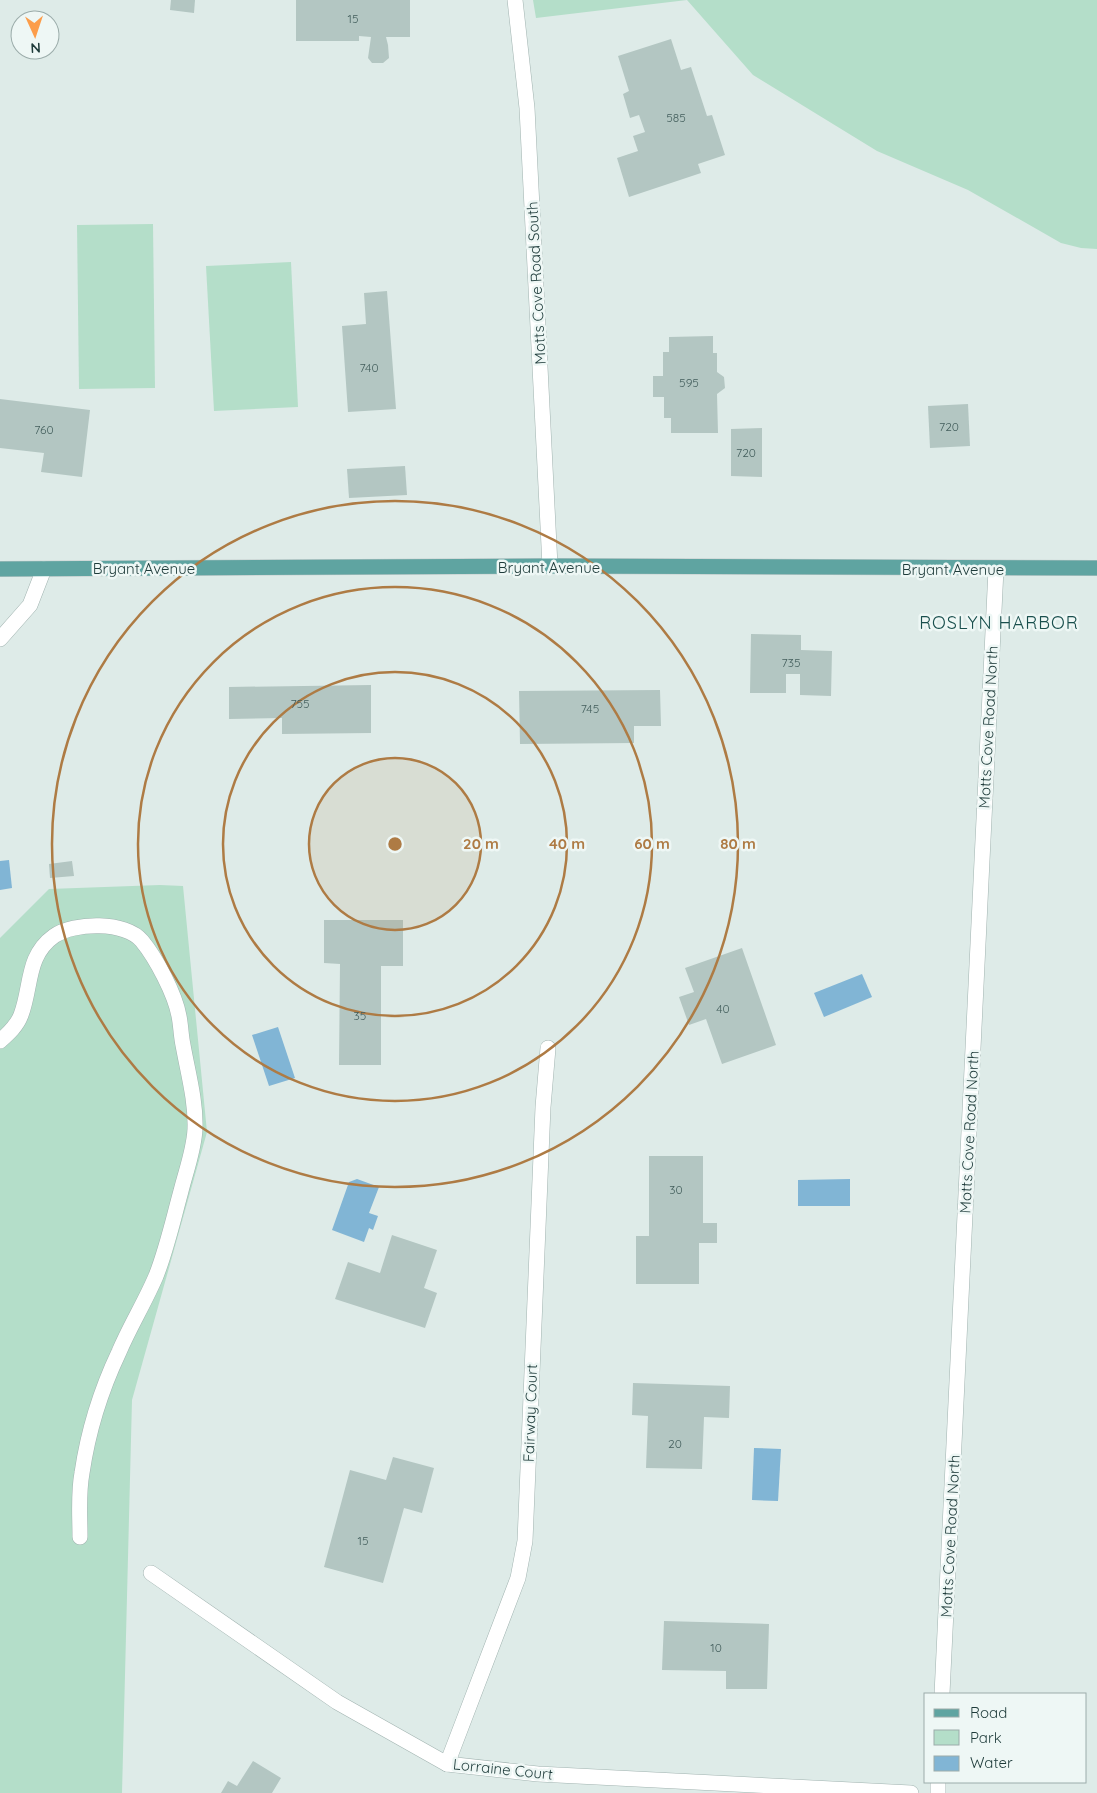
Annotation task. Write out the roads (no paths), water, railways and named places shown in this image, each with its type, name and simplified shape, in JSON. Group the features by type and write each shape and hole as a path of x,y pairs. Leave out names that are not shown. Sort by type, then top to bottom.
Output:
{"main road":[{"name":"Bryant Avenue","path":"0,569 550,566 1097,568"}],"street":[{"name":"Motts Cove Road South","path":"515,0 527,108 550,566"},
{"path":"0,639 30,606 44,569"},
{"name":"Motts Cove Road North","path":"942,1693 996,569"},
{"path":"0,1041 15,1027 21,1016 34,961 41,947 56,934 76,928 99,926 130,931 140,938 150,952 174,997 180,1016 181,1036 194,1106 195,1130 192,1150 169,1237 156,1274 143,1306 118,1352 100,1399 82,1475 80,1537"},
{"name":"Fairway Court","path":"447,1764 518,1578 525,1541 543,1107 548,1048"},
{"name":"Lorraine Court","path":"151,1573 337,1702 447,1764 690,1787 911,1793"}],"water":[{"path":"9,860 12,888 0,890 0,861"},
{"path":"862,974 872,997 824,1017 814,993"},
{"path":"278,1027 295,1078 269,1086 252,1035"},
{"path":"357,1179 379,1187 369,1213 378,1216 373,1230 369,1228 364,1242 332,1230 349,1182"},
{"path":"850,1179 850,1206 798,1206 798,1180"},
{"path":"754,1448 781,1449 778,1501 752,1500"}],"district":[{"name":"ROSLYN HARBOR","path":"999,622"}]}
